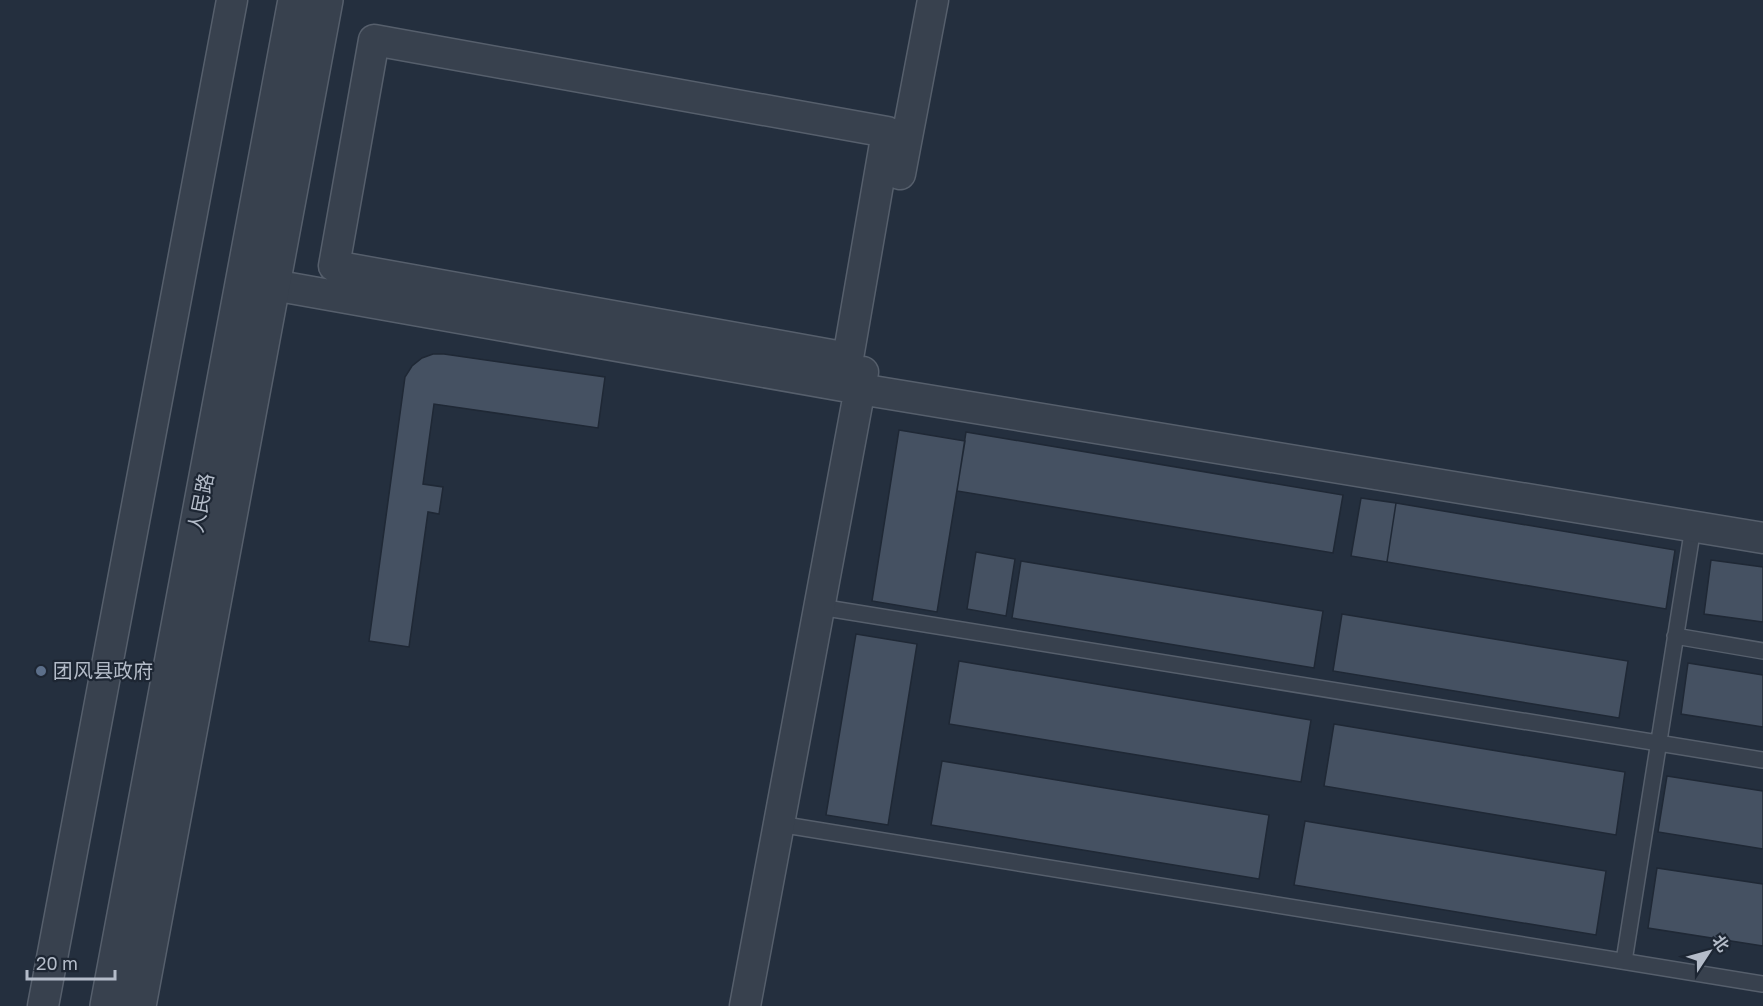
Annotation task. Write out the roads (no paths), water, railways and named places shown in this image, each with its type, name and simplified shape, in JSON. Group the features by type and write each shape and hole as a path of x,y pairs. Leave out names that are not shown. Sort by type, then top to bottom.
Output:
{"street":[{"path":"42,1006 232,0"},
{"name":"人民路","path":"107,1006 295,0"},
{"name":"人民路","path":"139,1006 326,0"},
{"path":"745,1006 933,0"},
{"path":"374,40 887,132 848,358 334,266 374,40"},
{"path":"273,285 860,389 1763,538"}],"lane":[{"path":"1624,961 1693,527"},
{"path":"819,607 1763,760"},
{"path":"1676,636 1763,651"},
{"path":"779,824 1763,984"}],"place":[{"name":"团风县政府","path":"41,671"}]}
